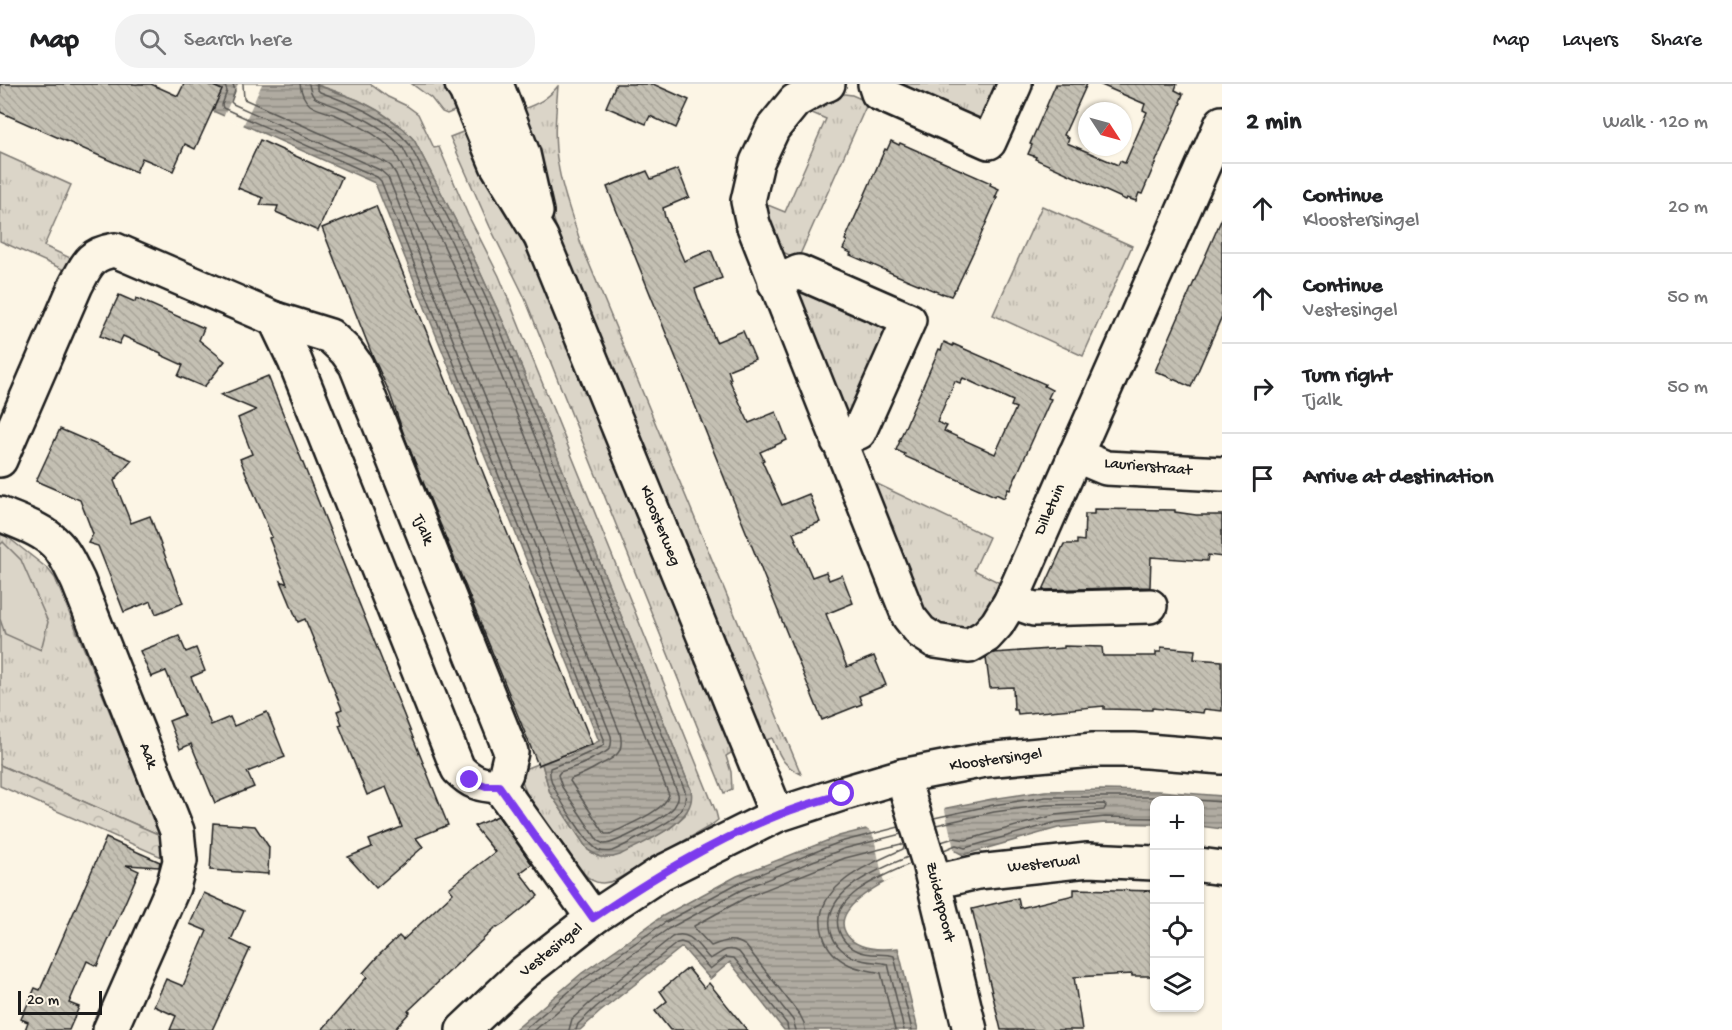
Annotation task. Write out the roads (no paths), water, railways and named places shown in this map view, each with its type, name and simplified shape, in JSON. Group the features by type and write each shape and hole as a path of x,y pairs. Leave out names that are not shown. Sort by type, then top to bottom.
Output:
{"street":[{"name":"Kloosterweg","path":"462,84 497,165 541,237 777,815"},
{"name":"Kloosterweg","path":"496,84 523,154 541,237"},
{"name":"Dilletuin","path":"828,84 795,102 773,128 757,162 748,201 753,224 909,617 921,632 935,641 969,646 992,630 1011,601 1222,123"},
{"path":"874,84 878,93 989,142 1015,84"},
{"name":"Tjalk","path":"0,460 76,285 88,262 102,252 115,250 275,319 330,336 346,351 356,365 511,752 506,774 499,786"},
{"path":"775,283 799,272 909,320 860,432 838,441"},
{"path":"275,319 295,361 458,769 470,780 486,786 499,786 593,918"},
{"name":"Laurierstraat","path":"1075,455 1106,468 1222,474"},
{"name":"Aak","path":"0,514 39,532 56,543 68,561 177,831 180,861 173,887 110,1030"},
{"path":"1011,601 1034,609 1150,606"},
{"name":"Kloostersingel","path":"777,815 902,776 985,760 1093,750 1134,750 1222,757"},
{"name":"Zuiderpoort","path":"902,776 932,873 970,1030"},
{"name":"Vestesingel","path":"463,1030 522,974 593,918 661,873 777,815"},
{"name":"Westerwal","path":"932,873 978,872 1088,860 1150,863"},
{"path":"1204,866 1222,868"}],"water":[{"path":"209,84 314,84 358,100 377,110 404,129 414,140 463,235 505,326 691,790 691,802 686,812 667,830 620,855 600,857 588,850 550,793 542,764 564,755 566,757 599,741 375,183 213,111 222,90"},
{"path":"1045,791 1159,791 1222,796 1222,829 1204,827 1204,796 1150,796 1150,824 1105,823 1058,828 963,855 956,851 905,872 864,895 850,908 843,921 847,935 864,947 898,948 918,1030 784,1030 730,962 710,979 682,947 580,1030 515,1030 582,973 661,917 737,876 839,836 947,808"}]}
